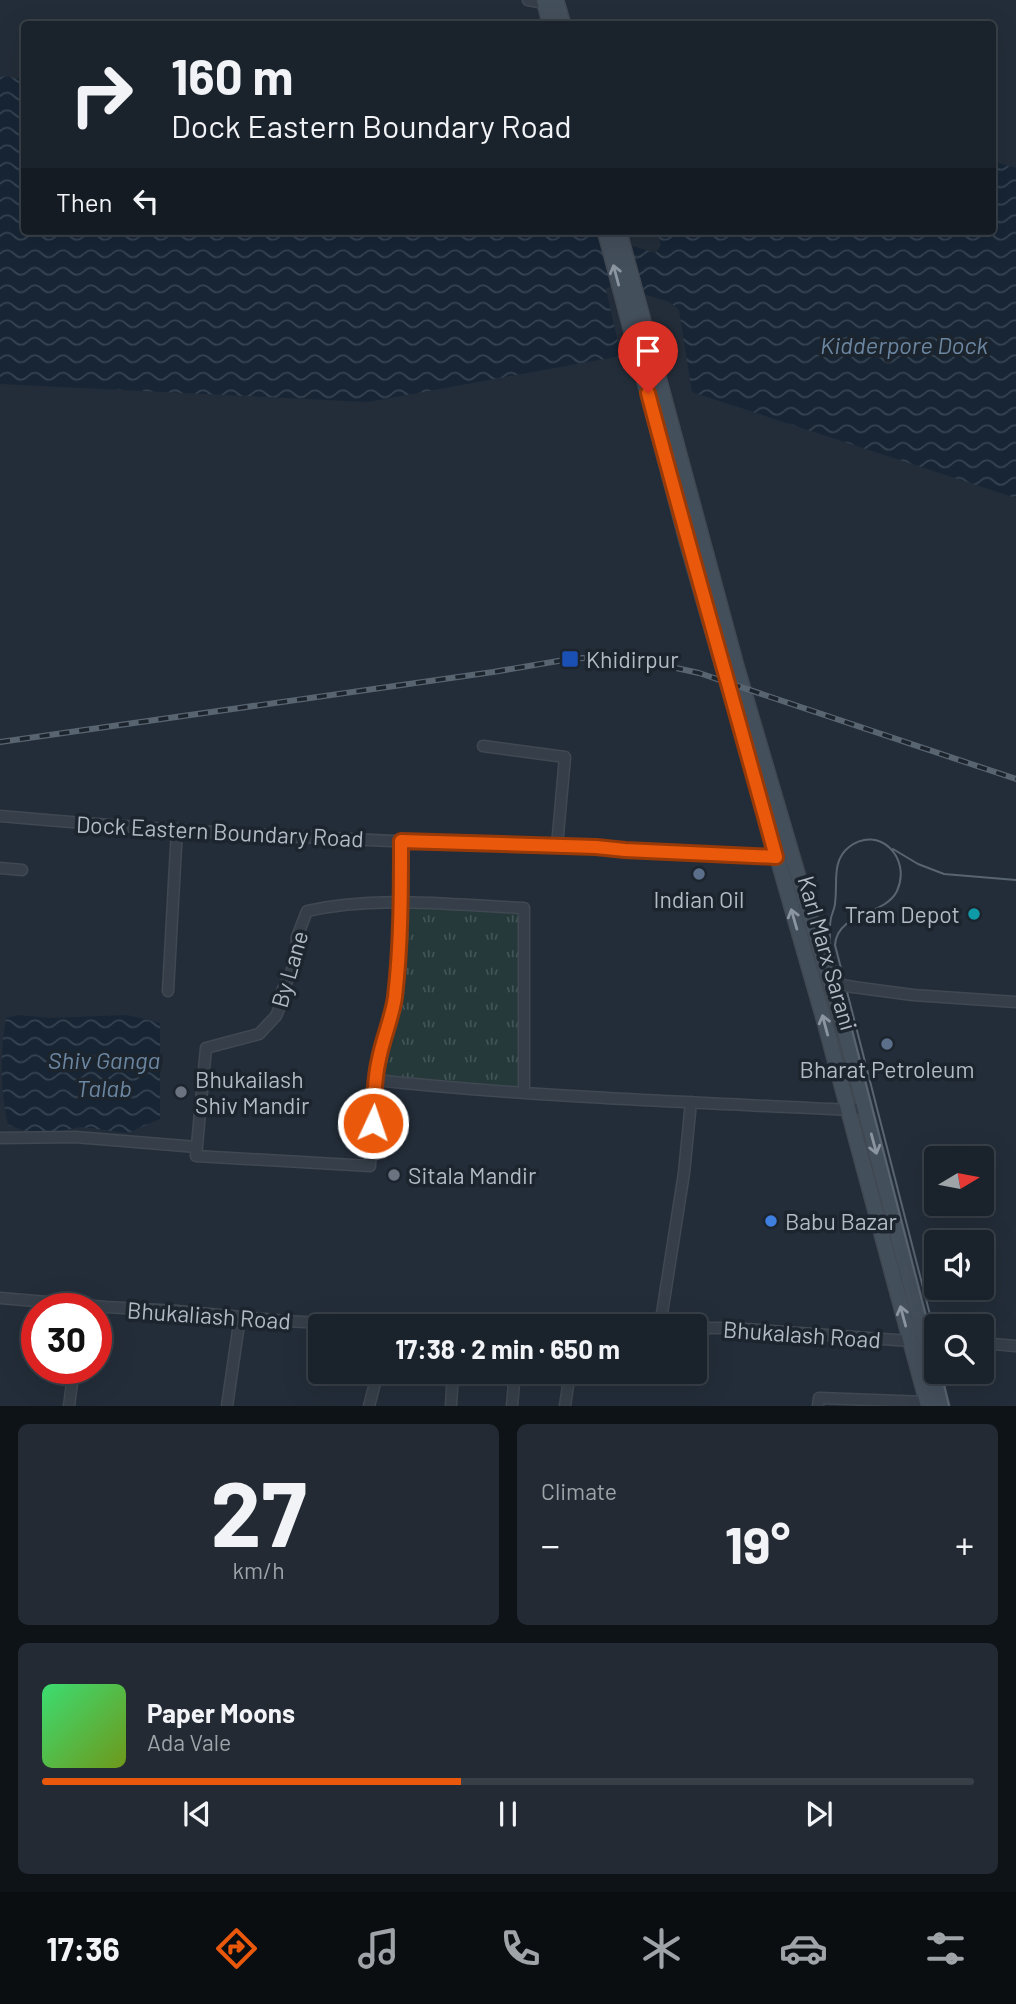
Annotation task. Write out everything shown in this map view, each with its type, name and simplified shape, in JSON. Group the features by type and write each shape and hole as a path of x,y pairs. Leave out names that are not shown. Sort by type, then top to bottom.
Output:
{"main road":[{"path":"548,1 550,21"},
{"path":"548,1 561,21"},
{"name":"Karl Marx Sarani","path":"605,235 635,316 687,542 848,1110 924,1341"},
{"path":"620,235 635,316 736,665 834,984 924,1341"},
{"name":"Karl Marx Sarani","path":"926,1384 927,1404"},
{"path":"936,1384 942,1405"}],"street":[{"path":"528,0 548,1"},
{"path":"483,746 565,757 558,846"},
{"name":"Dock Eastern Boundary Road","path":"0,816 105,825 401,841 776,857"},
{"path":"168,991 177,829"},
{"path":"0,1138 75,1137 197,1147 197,1156 370,1166 375,1080 395,998 401,903 401,841"},
{"path":"0,868 22,870"},
{"path":"401,903 524,908 524,1092"},
{"name":"By Lane","path":"197,1147 206,1048 259,1034 276,1016 296,956 297,937 307,911 331,905 401,903"},
{"path":"814,985 834,984 913,995 1016,1002"},
{"path":"375,1080 691,1102 848,1110 865,1107"},
{"path":"662,1314 682,1183 691,1102"},
{"name":"Bhukaliash Road","path":"0,1298 21,1300"},
{"name":"Bhukaliash Road","path":"112,1308 308,1321"},
{"path":"227,1405 240,1317"},
{"name":"Bhukalash Road","path":"707,1328 924,1341"},
{"path":"994,1344 1016,1346"},
{"path":"69,1405 72,1384"},
{"path":"369,1405 375,1384"},
{"path":"451,1405 452,1384"},
{"path":"512,1405 514,1384"},
{"path":"565,1405 568,1384"},
{"path":"818,1405 819,1398 927,1404"}],"green space":[{"path":"406,906 521,911 520,1088 383,1075 398,1014"}],"water":[{"name":"Kidderpore Dock","path":"0,76 21,79 21,235 596,235 656,253 661,245 658,235 996,235 996,162 1016,168 1016,498 692,392 679,310 670,302 612,285 606,289 621,356 368,402 0,384"},
{"name":"Shiv Ganga Talab","path":"19,1015 50,1018 127,1015 160,1023 160,1119 128,1133 81,1127 60,1131 26,1131 8,1125 2,1085 3,1045 6,1018"}],"tram line":[{"path":"925,1314 830,945 837,866 843,853 860,841 881,842 890,848 900,867 900,879 897,891 891,899 844,926 835,945 930,1314"},
{"path":"893,849 918,864 944,874 1016,880"},
{"path":"944,1384 949,1406"}],"railway":[{"path":"0,742 597,657 618,658 699,673 1016,779"}],"place":[{"name":"Khidirpur","path":"570,659"},
{"name":"Indian Oil","path":"699,874"},
{"name":"Tram Depot","path":"974,914"},
{"name":"Bharat Petroleum","path":"887,1044"},
{"name":"Bhukailash Shiv Mandir","path":"181,1092"},
{"name":"Sitala Mandir","path":"394,1175"},
{"name":"Babu Bazar","path":"771,1221"}],"route":[{"path":"373,1123 379,1057 395,998 401,903 401,841 596,847 776,857 648,393"}]}
